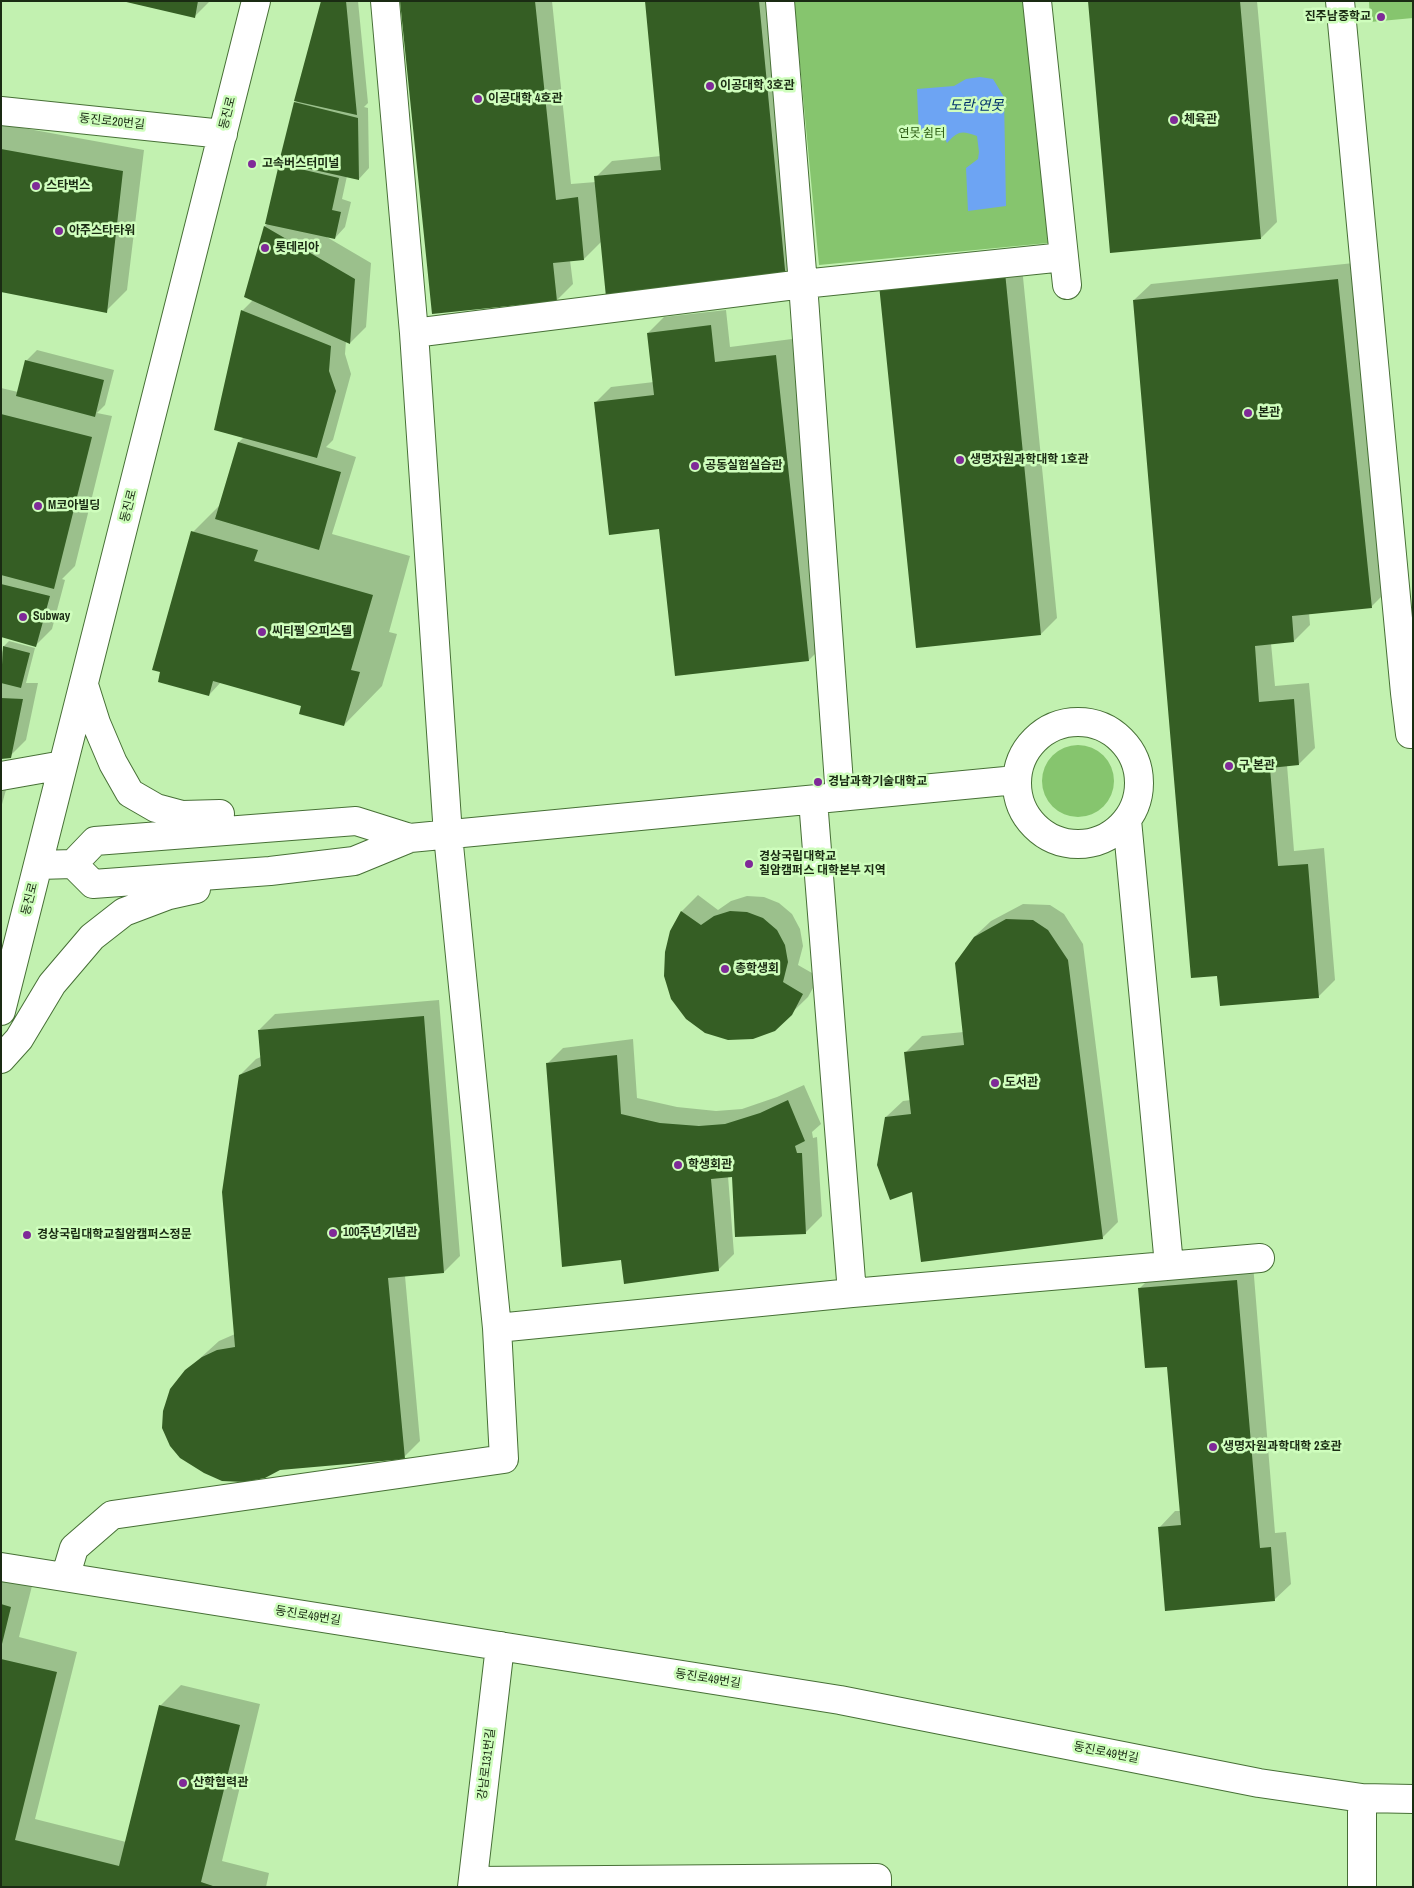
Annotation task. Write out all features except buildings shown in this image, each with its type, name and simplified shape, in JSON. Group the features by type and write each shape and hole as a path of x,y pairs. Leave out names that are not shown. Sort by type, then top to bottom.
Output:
{"street":[{"name":"동진로","path":"1,1010 256,1"},
{"path":"68,1568 74,1548 112,1515 504,1459 497,1328 448,835 414,333 385,1"},
{"path":"780,1 803,284 826,798 852,1293"},
{"path":"1037,1 1068,285"},
{"path":"1340,1 1406,701 1410,734 1413,734"},
{"name":"동진로20번길","path":"1,111 223,134"},
{"path":"414,333 803,284 1064,257"},
{"path":"84,685 96,723 113,763 130,793 156,808 182,815 231,813 269,828"},
{"path":"1068,722 1090,722 1109,729 1125,742 1136,760 1140,781 1137,801 1127,820 1114,834 1096,842 1076,845 1057,842 1040,832 1026,817 1018,800 1016,780 1021,760 1032,742 1048,728 1068,722"},
{"path":"1,776 64,764"},
{"path":"73,864 93,884 270,870 354,862 410,838 1016,780"},
{"path":"1127,820 1169,1265"},
{"path":"38,865 73,864 94,841 356,821 410,838"},
{"path":"1,1059 19,1039 52,984 92,937 124,912 169,895 270,870"},
{"path":"497,1328 852,1293 1260,1258"},
{"name":"동진로49번길","path":"1,1567 840,1700 1258,1784 1362,1798 1413,1799"},
{"name":"강남로131번길","path":"500,1646 472,1884 877,1882"},
{"path":"1362,1798 1362,1887"}],"green space":[{"name":"연못 쉼터","path":"794,1 1025,1 1048,243 819,265"},
{"path":"1369,1 1413,1 1413,18 1370,22"},
{"path":"1071,745 1085,745 1104,755 1114,774 1114,788 1104,807 1085,817 1071,817 1052,807 1042,788 1042,774 1052,755"}],"water":[{"name":"도란 연못","path":"980,77 993,79 1004,97 1006,206 968,211 966,168 978,159 977,136 963,132 954,136 947,143 943,135 919,138 917,89 954,86 966,79"}],"place":[{"name":"진주남중학교","path":"1381,17"},
{"name":"이공대학 3호관","path":"710,86"},
{"name":"이공대학 4호관","path":"478,99"},
{"name":"체육관","path":"1174,120"},
{"name":"고속버스터미널","path":"252,164"},
{"name":"스타벅스","path":"36,186"},
{"name":"아주스타타워","path":"59,231"},
{"name":"롯데리아","path":"265,248"},
{"name":"본관","path":"1248,413"},
{"name":"생명자원과학대학 1호관","path":"960,460"},
{"name":"공동실험실습관","path":"695,466"},
{"name":"M코아빌딩","path":"38,506"},
{"name":"Subway","path":"23,617"},
{"name":"씨티펄 오피스텔","path":"262,632"},
{"name":"구 본관","path":"1229,766"},
{"name":"경남과학기술대학교","path":"818,782"},
{"name":"경상국립대학교 칠암캠퍼스 대학본부 지역","path":"749,864"},
{"name":"총학생회","path":"725,969"},
{"name":"도서관","path":"995,1083"},
{"name":"학생회관","path":"678,1165"},
{"name":"100주년 기념관","path":"333,1233"},
{"name":"경상국립대학교칠암캠퍼스정문","path":"27,1235"},
{"name":"생명자원과학대학 2호관","path":"1213,1447"},
{"name":"산학협력관","path":"183,1783"}]}
